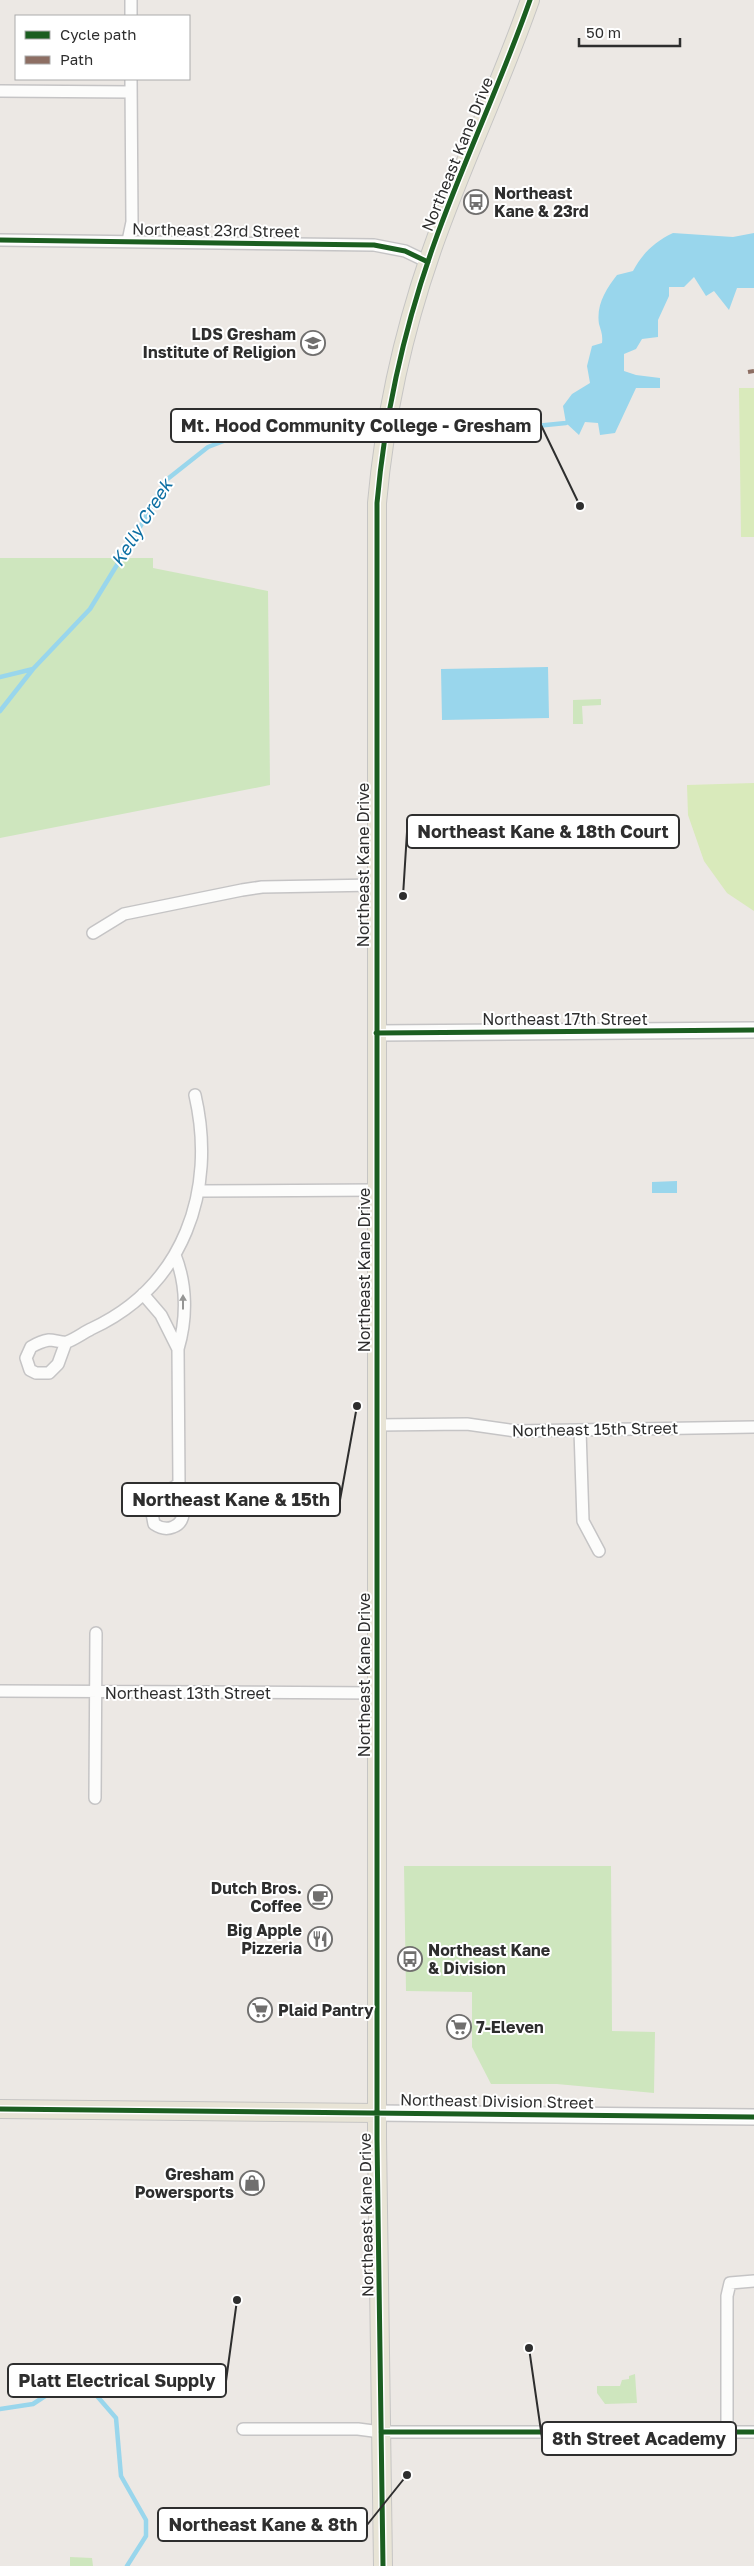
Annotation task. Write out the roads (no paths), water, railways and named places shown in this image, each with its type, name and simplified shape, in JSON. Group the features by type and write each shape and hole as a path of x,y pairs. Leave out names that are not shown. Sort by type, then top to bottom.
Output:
{"main road":[{"name":"Northeast Kane Drive","path":"383,2566 377,2113 377,503 388,416 401,354 428,262 512,51 530,0"},
{"name":"Northeast Division Street","path":"0,2109 377,2113"}],"street":[{"path":"131,0 131,15"},
{"path":"128,241 132,222 131,80"},
{"path":"0,91 131,92"},
{"name":"Northeast 23rd Street","path":"0,240 374,245 405,251 428,262"},
{"path":"93,933 124,914 242,890 262,887 376,885"},
{"name":"Northeast 17th Street","path":"376,1033 754,1030"},
{"path":"66,1342 113,1318 143,1294 160,1276 175,1255 194,1211 200,1191 202,1139 195,1094"},
{"path":"200,1191 376,1190"},
{"path":"175,1255 183,1283 184,1330 178,1349 178,1484"},
{"path":"143,1294 160,1315 178,1349"},
{"name":"Northeast 15th Street","path":"376,1425 467,1424 516,1432 754,1427"},
{"path":"580,1430 583,1521 599,1552"},
{"path":"95,1798 96,1633"},
{"name":"Northeast 13th Street","path":"0,1691 377,1693"},
{"name":"Northeast Division Street","path":"377,2113 754,2116"},
{"path":"727,2432 727,2296 730,2282 754,2281"},
{"path":"243,2429 358,2429 381,2432 754,2432"}],"water":[{"path":"673,233 733,237 754,233 754,288 737,288 729,310 714,291 706,296 694,277 684,287 669,287 669,296 658,320 658,337 642,339 636,349 624,354 624,371 636,375 660,378 660,388 636,388 615,433 600,435 598,423 585,422 579,435 566,423 563,406 572,394 590,383 587,366 592,346 602,343 598,317 600,304 617,275 633,271 649,249"},
{"path":"548,667 549,718 442,720 441,669"},
{"path":"677,1181 677,1193 652,1193 652,1182"}],"waterway":[{"name":"Kelly Creek","path":"423,437 566,423 570,420"},
{"name":"Kelly Creek","path":"0,711 33,669 90,609 139,529 165,481 208,447 255,429 339,432"},
{"path":"0,677 33,669"},
{"name":"Kelly Creek","path":"0,2409 33,2404 65,2383 97,2396 116,2418 121,2476 146,2520 146,2536 127,2566"}],"place":[{"name":"Northeast Kane & 23rd","path":"476,202"},
{"name":"LDS Gresham Institute of Religion","path":"313,343"},
{"name":"Mt. Hood Community College - Gresham","path":"580,506"},
{"name":"Northeast Kane & 18th Court","path":"403,896"},
{"name":"Northeast Kane & 15th","path":"357,1406"},
{"name":"Dutch Bros. Coffee","path":"320,1897"},
{"name":"Big Apple Pizzeria","path":"320,1939"},
{"name":"Northeast Kane & Division","path":"410,1959"},
{"name":"Plaid Pantry","path":"260,2010"},
{"name":"7-Eleven","path":"459,2027"},
{"name":"Gresham Powersports","path":"252,2183"},
{"name":"Platt Electrical Supply","path":"237,2300"},
{"name":"8th Street Academy","path":"529,2348"},
{"name":"Northeast Kane & 8th","path":"407,2475"}]}
